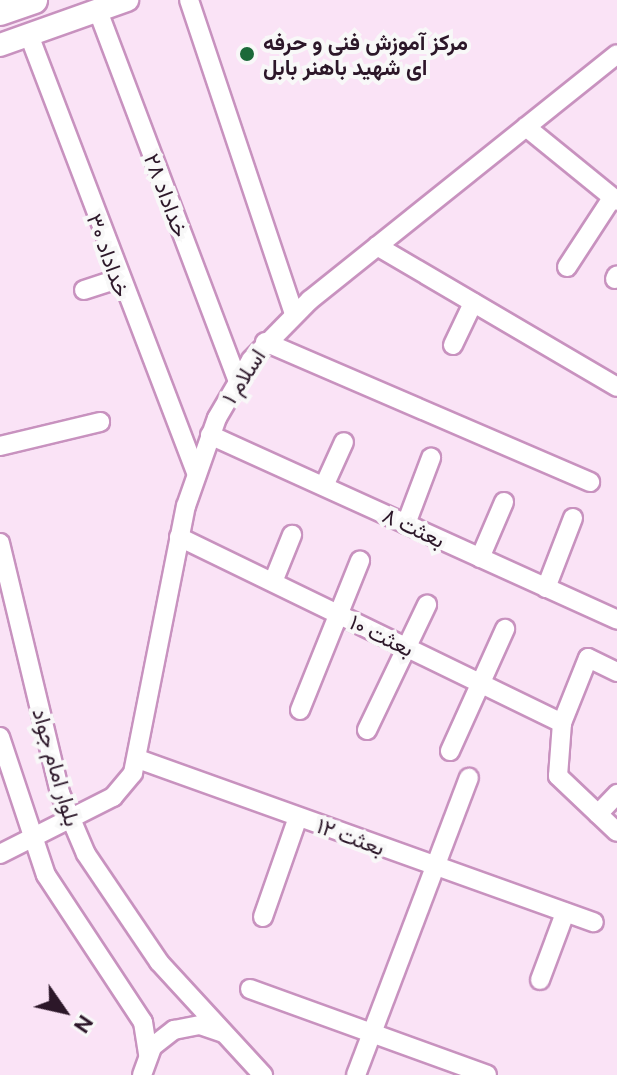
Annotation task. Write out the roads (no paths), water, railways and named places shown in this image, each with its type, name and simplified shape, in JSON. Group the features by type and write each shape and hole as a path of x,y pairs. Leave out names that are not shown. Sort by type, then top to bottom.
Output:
{"highway":[{"path":"0,12 34,0"}],"main road":[{"path":"0,45 127,0"}],"street":[{"path":"189,0 294,313"},
{"name":"خداداد ۲۸","path":"98,11 237,379"},
{"name":"خداداد ۳۰","path":"29,35 117,279 196,473"},
{"name":"اسلام ۱","path":"0,854 120,792 138,759 179,537 196,473 237,379 265,342 294,313 617,54"},
{"path":"526,127 615,199 567,267"},
{"path":"377,246 617,387"},
{"path":"84,290 117,279"},
{"path":"453,345 473,303"},
{"path":"265,342 590,482"},
{"path":"0,446 100,422"},
{"name":"بعثت ۸","path":"210,435 617,620"},
{"path":"324,486 344,442"},
{"path":"406,524 431,458"},
{"path":"480,558 504,502"},
{"path":"546,588 573,518"},
{"path":"273,582 292,535"},
{"name":"بعثت ۱۰","path":"179,537 562,723"},
{"name":"بلوار امام جواد","path":"0,543 70,820 104,885 159,962 263,1075"},
{"path":"300,710 360,561"},
{"path":"367,730 427,605"},
{"path":"450,751 505,629"},
{"path":"617,672 588,658 562,723 558,776 617,832"},
{"name":"بلوار امام جواد","path":"0,737 31,840 62,904 143,1022 148,1055"},
{"name":"بعثت ۱۲","path":"138,759 594,922"},
{"path":"356,1075 369,1031 437,867 469,778"},
{"path":"598,814 617,794"},
{"path":"263,917 298,817"},
{"path":"540,980 565,913"},
{"path":"250,989 487,1075"},
{"path":"142,1075 148,1055 182,1027 209,1027 232,1040 248,1075"}],"place":[{"name":"مرکز آموزش فنی و حرفه ای شهید باهنر بابل","path":"247,54"}]}
